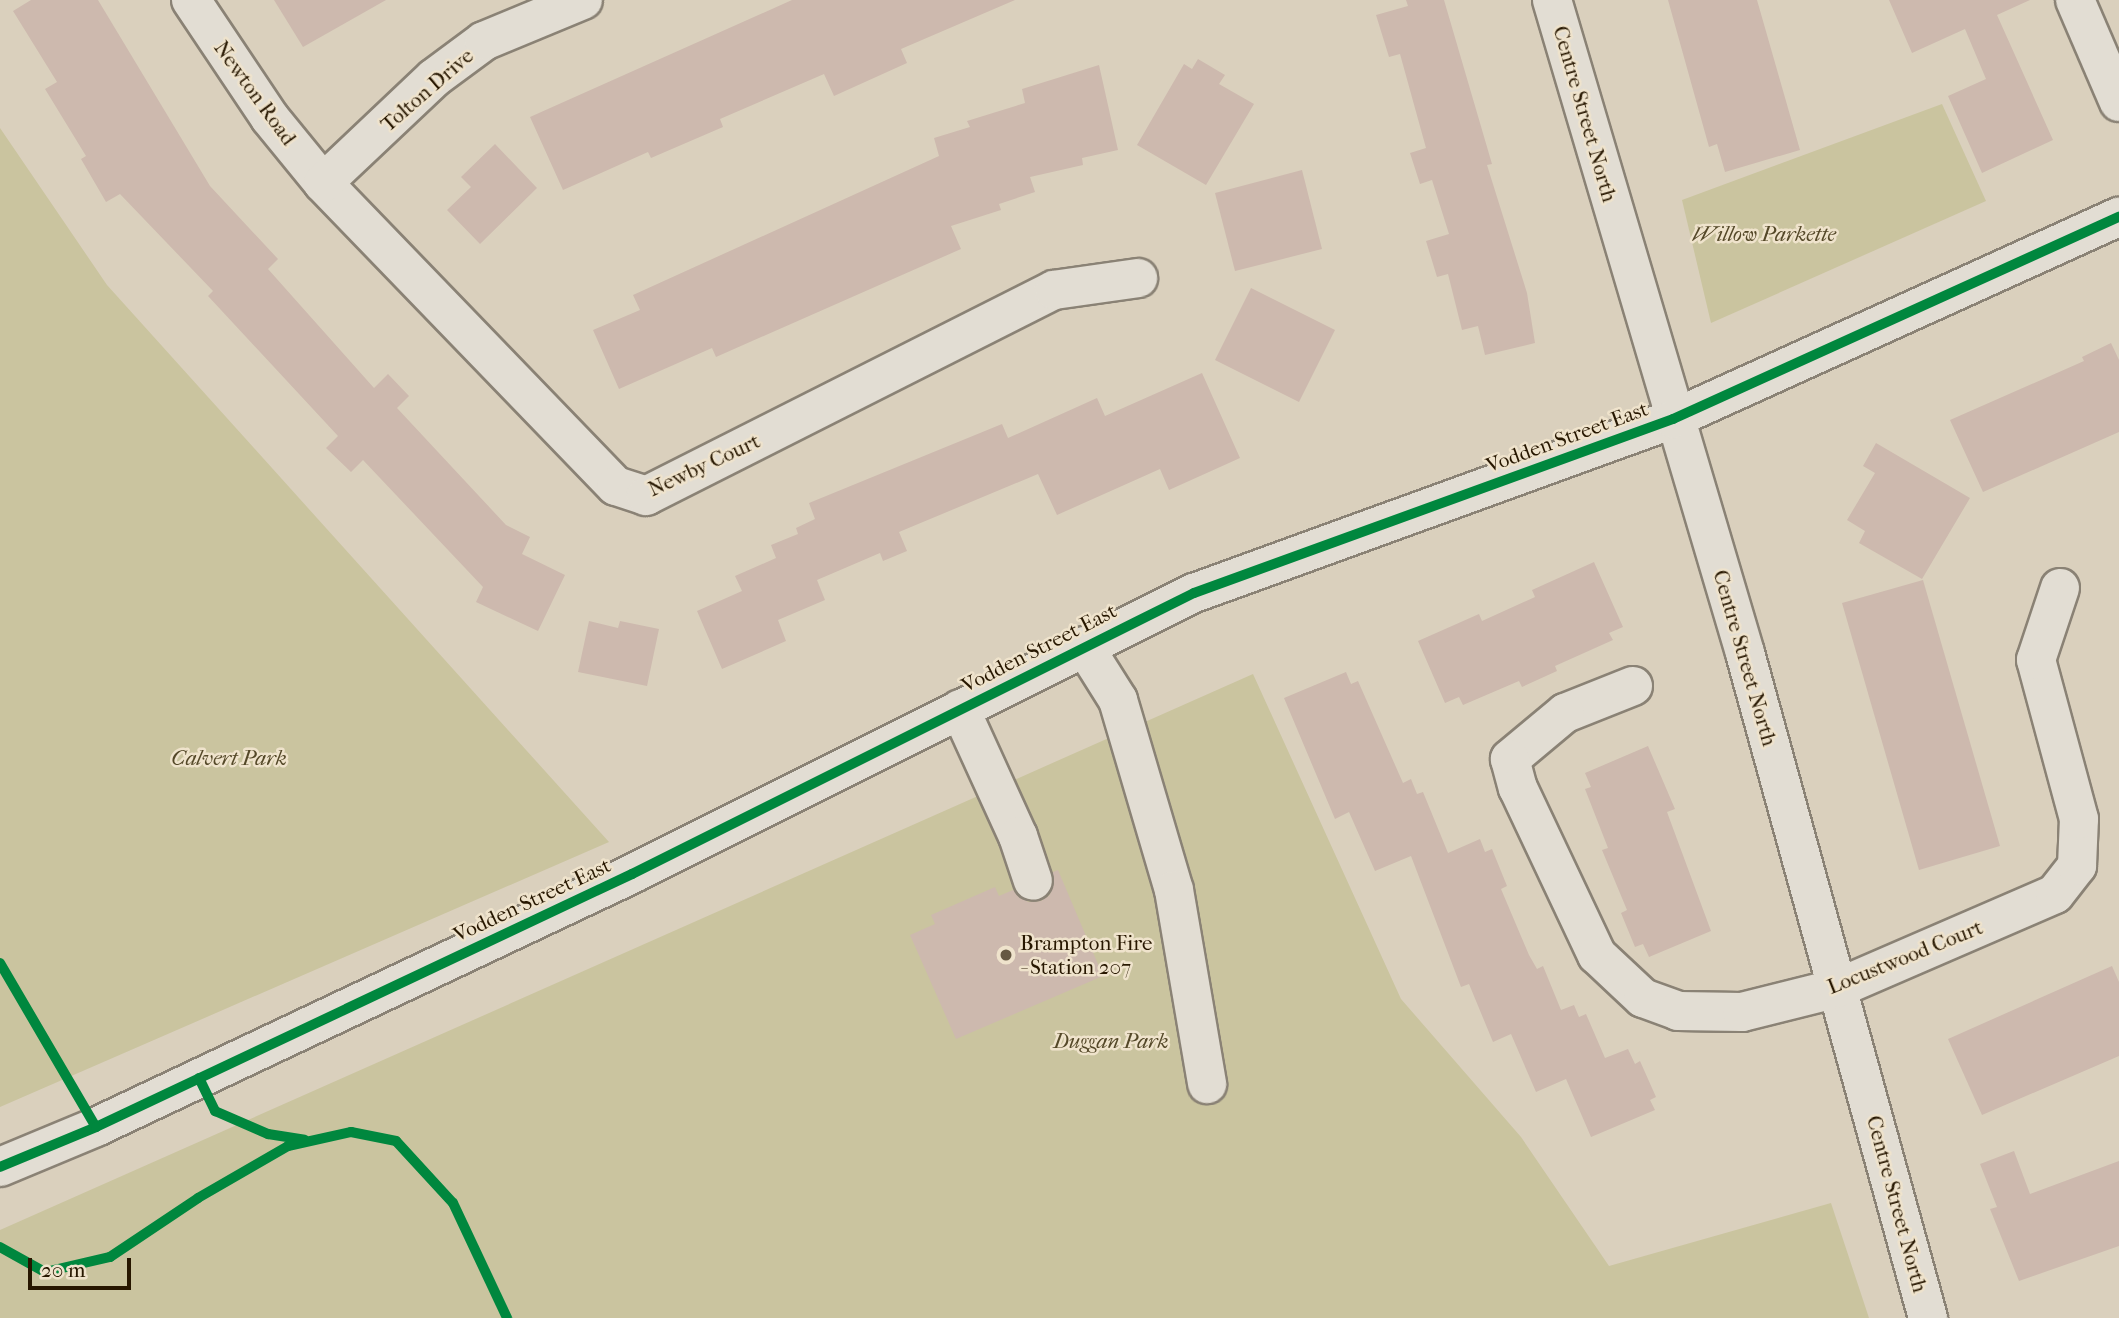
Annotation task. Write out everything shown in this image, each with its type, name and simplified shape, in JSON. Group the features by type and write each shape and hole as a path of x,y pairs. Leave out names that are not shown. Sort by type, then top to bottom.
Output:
{"street":[{"name":"Newton Road","path":"191,0 270,118 323,183"},
{"name":"Tolton Drive","path":"323,183 434,78 484,41 583,0"},
{"name":"Centre Street North","path":"1552,0 1673,419 1745,653 1928,1318"},
{"path":"2074,0 2119,102"},
{"name":"Newby Court","path":"323,183 616,486 646,496 1054,290 1138,278"},
{"name":"Vodden Street East","path":"0,1167 96,1127 619,880 1194,593 1673,419 2119,217"},
{"name":"Locustwood Court","path":"1633,686 1565,713 1510,759 1518,788 1597,955 1643,998 1678,1011 1742,1012 1838,988 2055,894 2077,866 2078,819 2036,660 2060,588"},
{"path":"1084,646 1118,700 1174,890 1207,1084"},
{"path":"960,709 1018,836 1033,881"}],"green space":[{"name":"Willow Parkette","path":"1942,104 1986,201 1711,323 1682,200"},
{"name":"Calvert Park","path":"0,128 107,285 609,842 0,1107"},
{"name":"Duggan Park","path":"1253,674 1401,999 1521,1137 1609,1266 1831,1203 1869,1318 0,1318 0,1230"}],"building":[{"path":"31,0 98,0 210,186 278,259 268,269 374,388 388,374 409,396 397,408 506,525 530,537 522,554 565,575 538,631 476,602 483,587 363,460 351,472 326,448 338,436 208,296 213,291 120,194 106,202 81,159 86,156 45,89 57,82 13,11"},
{"path":"274,0 386,0 303,47"},
{"path":"792,0 1015,0 901,49 907,63 834,96 824,74 720,119 723,127 651,158 648,152 563,190 530,117"},
{"path":"1406,0 1444,0 1492,164 1487,165 1527,293 1535,343 1485,355 1478,326 1462,330 1448,274 1437,277 1426,241 1449,234 1432,180 1420,184 1410,153 1426,148 1400,54 1389,57 1376,15 1408,6"},
{"path":"1668,0 1757,0 1800,150 1725,172 1717,144 1709,147"},
{"path":"1889,0 2030,0 1997,15 2053,140 1982,173 1948,96 1986,79 1965,29 1912,53"},
{"path":"1198,59 1225,75 1219,84 1254,104 1206,185 1137,145 1184,64 1192,69"},
{"path":"1099,65 1118,150 1082,158 1083,165 1030,177 1035,192 999,204 1001,210 951,226 961,249 716,357 712,348 619,389 593,330 640,310 633,295 939,156 934,138 970,127 967,121 1025,103 1022,89"},
{"path":"495,144 537,188 480,244 447,210 471,187 461,177"},
{"path":"1302,170 1322,249 1235,271 1215,193"},
{"path":"1251,288 1335,330 1299,402 1215,360"},
{"path":"2111,343 2119,360 2119,432 1983,492 1950,420 2084,361 2082,357"},
{"path":"1202,373 1240,458 1169,490 1160,469 1057,515 1038,474 899,532 907,551 883,561 880,553 817,580 825,600 778,620 786,641 722,669 697,611 742,591 735,576 776,558 771,545 798,534 796,528 815,519 809,503 1002,424 1008,438 1097,398 1105,416"},
{"path":"1876,443 1970,498 1922,579 1859,543 1865,531 1847,520 1875,473 1863,466"},
{"path":"1594,562 1623,627 1609,633 1613,640 1555,666 1557,671 1522,687 1519,681 1463,705 1459,697 1445,703 1418,641 1479,614 1482,621 1535,597 1532,590"},
{"path":"1923,580 2000,846 1919,870 1842,603"},
{"path":"589,621 618,628 620,621 659,629 647,686 578,672"},
{"path":"1346,672 1351,684 1358,681 1403,783 1411,779 1417,794 1423,792 1448,853 1480,839 1485,852 1492,849 1507,886 1501,889 1529,955 1537,969 1543,966 1561,1010 1574,1005 1579,1017 1586,1014 1605,1058 1628,1049 1635,1064 1640,1061 1656,1097 1650,1100 1655,1110 1591,1137 1566,1079 1536,1092 1511,1034 1493,1042 1469,984 1461,987 1411,856 1375,871 1349,812 1335,819 1284,698"},
{"path":"1648,746 1675,809 1667,812 1711,931 1649,957 1643,944 1635,947 1621,913 1627,910 1602,850 1608,848 1585,789 1591,787 1585,773"},
{"name":"Brampton Fire - Station 207","path":"1058,870 1103,976 956,1039 910,935 935,924 931,915 995,887 999,896 1013,890 1028,902 1041,901 1050,895 1053,872"},
{"path":"2112,966 2119,982 2119,1056 1982,1115 1948,1039"},
{"path":"2014,1151 2030,1194 2119,1161 2119,1246 2019,1281 1990,1209 1997,1207 1980,1164"}],"cycle path":[{"path":"0,1167 96,1127 632,874 1194,593 1673,419 2119,217"},
{"path":"0,963 96,1127"},
{"path":"199,1078 215,1111 268,1134 305,1140"},
{"path":"0,1247 45,1272 110,1257 198,1198 288,1146 351,1132 396,1141 453,1203 507,1318"}],"place":[{"name":"Brampton Fire - Station 207","path":"1006,955"}]}
